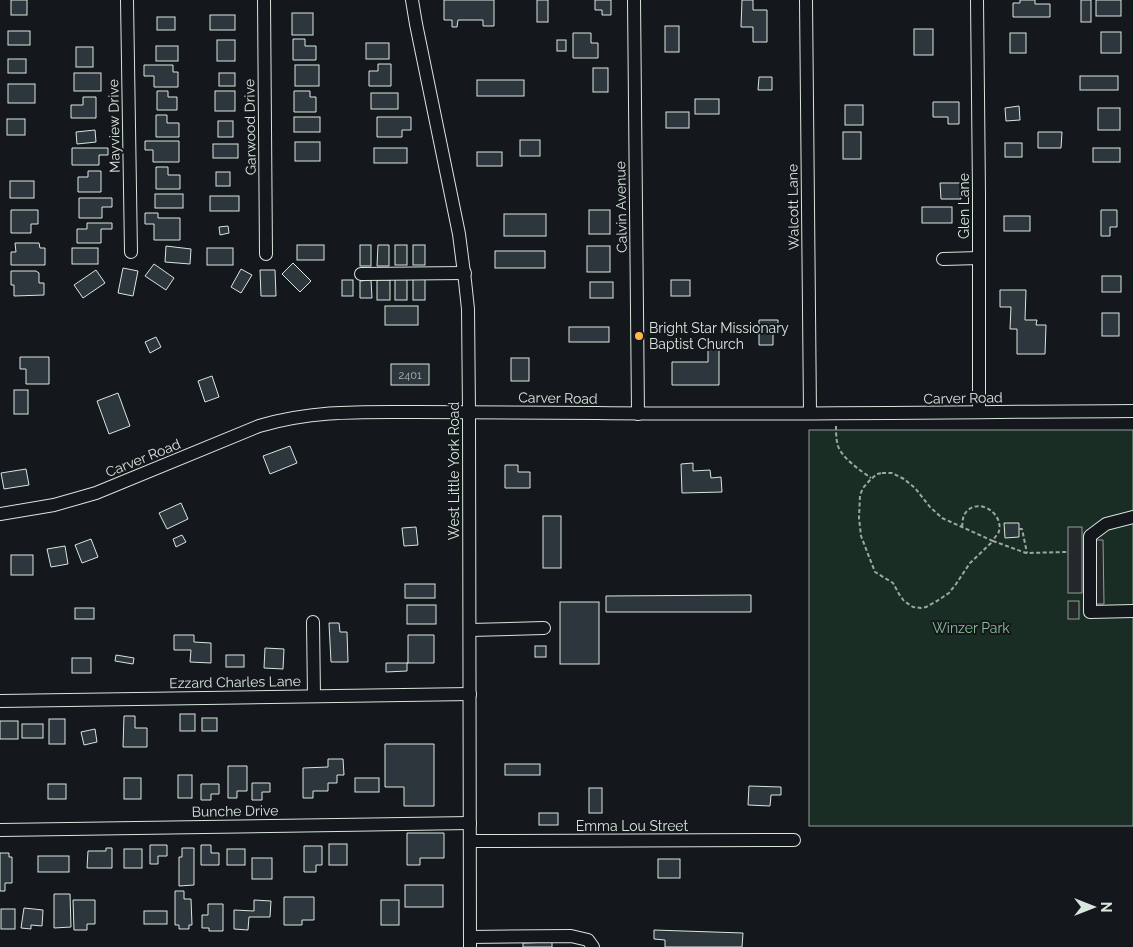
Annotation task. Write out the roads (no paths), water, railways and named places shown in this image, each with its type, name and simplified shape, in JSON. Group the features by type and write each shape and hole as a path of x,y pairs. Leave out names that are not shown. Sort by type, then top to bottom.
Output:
{"street":[{"path":"127,0 140,0"},
{"name":"Mayview Drive","path":"127,0 131,252"},
{"name":"Garwood Drive","path":"264,0 266,254"},
{"name":"West Little York Road","path":"412,0 459,234 468,309 470,942"},
{"name":"Calvin Avenue","path":"634,0 638,414"},
{"name":"Walcott Lane","path":"806,0 810,414"},
{"name":"Glen Lane","path":"977,0 978,412"},
{"path":"943,259 979,258"},
{"path":"361,274 464,273"},
{"name":"Carver Road","path":"0,514 54,505 96,493 260,426 280,420 320,414 346,412 810,414 1133,411"},
{"path":"1133,516 1106,524 1090,536 1090,612 1133,611"},
{"path":"313,622 314,696"},
{"path":"470,630 544,628"},
{"name":"Ezzard Charles Lane","path":"0,701 470,694"},
{"name":"Bunche Drive","path":"0,830 470,823"},
{"name":"Emma Lou Street","path":"470,841 794,840"},
{"path":"470,942 571,936 588,940 593,947"}],"place":[{"name":"Bright Star Missionary Baptist Church","path":"639,336"}],"park label":[{"name":"Winzer Park","path":"971,628"}]}
